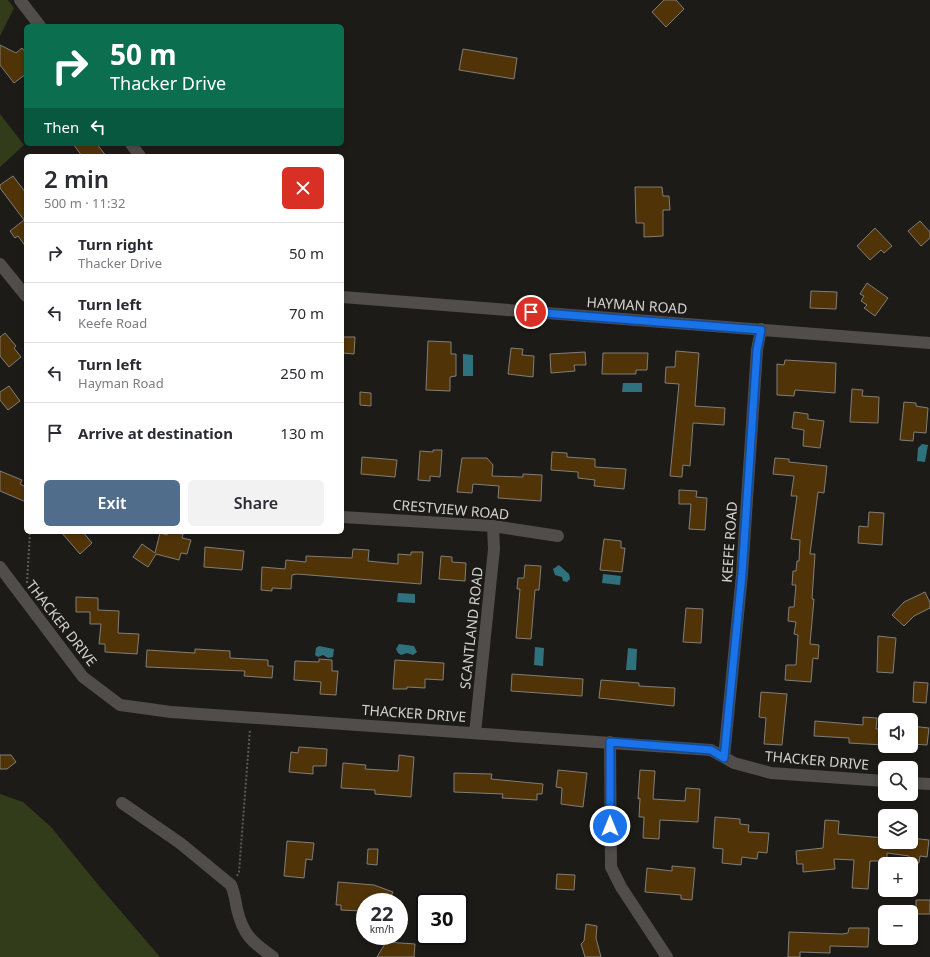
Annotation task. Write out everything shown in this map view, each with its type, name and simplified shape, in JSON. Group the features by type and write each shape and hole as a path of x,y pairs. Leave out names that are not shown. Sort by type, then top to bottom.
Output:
{"street":[{"path":"20,0 38,24"},
{"path":"0,264 24,294"},
{"name":"HAYMAN ROAD","path":"344,297 930,343"},
{"name":"KEEFE ROAD","path":"724,758 742,574 757,350 761,330"},
{"name":"CRESTVIEW ROAD","path":"344,517 493,526 558,536"},
{"name":"SCANTLAND ROAD","path":"476,732 494,549 493,526"},
{"name":"THACKER DRIVE","path":"0,566 83,677 120,705 171,712 476,732 711,750 734,764 771,773 878,781"},
{"path":"610,742 611,866 621,887 667,957"},
{"path":"918,783 930,784"},
{"path":"122,803 180,843 230,885 236,895 241,923 250,940 273,957"}],"path":[{"path":"25,600 30,534"},
{"path":"230,885 240,872 251,718"}],"green space":[{"path":"0,0 8,0 14,8 0,36"},
{"path":"0,114 24,145 0,167"},
{"path":"0,794 23,802 51,827 160,957 0,957"}],"water":[{"path":"463,354 473,355 473,376 463,376"},
{"path":"623,383 642,383 642,392 622,392"},
{"path":"922,444 928,445 925,462 917,461 918,448"},
{"path":"559,565 569,574 570,579 567,582 563,581 562,577 555,575 553,569"},
{"path":"603,574 621,576 620,585 602,583"},
{"path":"398,593 415,594 415,603 397,602"},
{"path":"399,644 414,646 417,652 413,655 407,653 401,655 396,649"},
{"path":"319,646 334,649 333,657 328,658 323,655 318,657 315,655 316,648"},
{"path":"535,647 544,648 543,666 534,665"},
{"path":"628,648 637,649 636,670 626,670"}],"building":[{"path":"664,0 676,0 684,9 666,27 652,12"},
{"path":"0,45 16,53 22,48 24,50 24,76 14,83 0,65"},
{"path":"463,49 517,58 514,79 459,70"},
{"path":"74,146 98,146 104,154 80,154"},
{"path":"13,176 24,190 24,220 0,188 0,185"},
{"path":"635,187 662,187 663,196 669,196 670,210 663,210 663,236 644,237 644,223 636,223"},
{"path":"24,220 24,244 18,236 15,238 10,231"},
{"path":"920,221 930,232 930,238 921,246 908,231"},
{"path":"875,228 892,246 884,253 881,250 870,260 857,246"},
{"path":"867,283 888,298 875,316 864,308 867,305 861,301 864,296 860,294"},
{"path":"811,291 837,292 836,309 810,308"},
{"path":"5,333 16,346 14,348 21,357 9,367 0,356 0,337"},
{"path":"344,337 355,337 354,354 344,353"},
{"path":"428,341 451,342 451,354 456,354 456,376 450,377 450,391 426,390"},
{"path":"511,348 523,349 522,355 534,356 533,377 508,374"},
{"path":"676,351 699,353 695,406 725,408 724,425 693,423 690,466 683,465 682,477 670,476 679,384 665,383 666,367 675,367"},
{"path":"585,352 586,365 574,365 575,371 551,373 550,354"},
{"path":"603,353 648,353 647,370 636,370 636,374 602,374"},
{"path":"785,360 836,363 835,393 795,390 794,396 777,395 777,364 784,365"},
{"path":"9,386 20,401 8,410 0,400 0,392"},
{"path":"852,389 863,390 862,396 879,397 878,423 850,422"},
{"path":"360,392 371,393 371,406 360,405"},
{"path":"904,402 916,403 916,406 928,408 926,433 914,432 913,441 900,440"},
{"path":"794,412 808,414 808,419 824,421 820,448 803,446 804,430 792,428"},
{"path":"433,450 442,450 440,477 430,476 430,481 418,480 420,451 433,452"},
{"path":"552,452 567,453 567,457 595,459 595,467 626,469 624,489 594,486 595,480 578,478 578,472 551,470"},
{"path":"362,457 397,460 395,477 361,474"},
{"path":"462,458 487,458 493,465 492,476 523,477 523,474 542,475 541,501 498,498 499,486 473,484 472,493 457,492"},
{"path":"775,458 789,459 789,462 827,466 824,493 818,492 810,554 815,554 812,599 814,599 810,644 819,645 818,659 813,658 811,682 785,680 786,665 796,665 798,635 794,634 796,622 788,621 789,607 794,607 796,585 792,585 793,571 796,571 797,561 799,561 800,540 791,539 797,496 791,496 794,476 773,474"},
{"path":"0,471 22,480 20,484 24,486 24,501 0,491"},
{"path":"679,490 697,491 696,497 707,498 705,530 689,529 691,504 679,504"},
{"path":"869,512 884,513 882,545 858,543 859,526 868,527"},
{"path":"63,534 85,534 92,543 80,554"},
{"path":"160,534 183,534 182,538 191,540 187,554 181,553 179,560 156,554 148,567 133,557 142,544 155,553"},
{"path":"604,539 621,541 621,548 625,548 622,572 600,570"},
{"path":"205,547 244,551 242,570 204,567"},
{"path":"353,549 369,550 368,561 398,564 398,554 411,555 411,552 423,552 421,584 297,574 292,575 291,589 272,588 272,591 261,590 262,567 285,569 286,560 306,562 306,556 352,558"},
{"path":"441,556 452,557 452,562 466,563 465,581 439,579"},
{"path":"525,565 541,566 539,590 535,590 531,639 516,638 520,589 517,589 518,578 524,578"},
{"path":"925,592 930,603 930,608 914,616 904,626 892,615 904,602"},
{"path":"76,597 98,598 98,610 119,611 118,633 139,634 137,654 105,652 105,644 99,644 101,624 90,624 90,612 76,612"},
{"path":"686,608 703,609 701,643 683,642"},
{"path":"878,636 896,638 893,673 877,672"},
{"path":"195,649 230,651 230,658 268,660 268,666 273,666 272,678 244,676 245,671 146,667 147,650 195,653"},
{"path":"319,659 332,660 332,671 338,671 336,695 320,694 321,682 294,680 295,661 319,662"},
{"path":"395,660 444,663 443,680 425,679 425,688 407,687 407,689 393,689"},
{"path":"512,674 583,679 582,696 511,691"},
{"path":"601,680 639,683 639,686 675,688 674,706 599,698"},
{"path":"914,682 928,683 926,703 913,702"},
{"path":"761,692 787,694 782,745 764,744 766,718 759,717"},
{"path":"863,717 877,718 876,729 878,729 878,745 849,743 849,738 814,736 815,721 863,725"},
{"path":"918,727 929,728 927,745 918,744"},
{"path":"299,747 327,749 326,766 313,766 313,774 289,772 291,752 298,753"},
{"path":"0,755 11,755 16,762 7,769 0,769"},
{"path":"399,755 414,757 411,797 375,794 375,790 341,788 343,763 366,765 365,769 398,771"},
{"path":"558,770 587,773 583,807 561,804 562,788 556,787"},
{"path":"640,770 655,771 653,799 685,801 686,788 700,789 698,822 660,820 659,839 643,838 644,817 639,817 640,798 638,799"},
{"path":"454,773 492,774 491,779 543,784 542,794 537,794 537,800 502,798 503,794 454,792"},
{"path":"715,817 740,819 740,824 749,825 748,832 769,833 767,853 758,852 757,859 742,857 741,865 722,863 723,849 713,848"},
{"path":"825,820 839,821 838,834 878,837 878,849 918,849 918,839 929,840 927,857 920,856 919,863 918,857 887,853 887,857 878,857 878,861 870,861 868,889 852,888 854,860 834,859 835,869 803,872 803,864 797,864 796,851 823,848"},
{"path":"287,841 314,843 312,860 306,859 304,878 284,876"},
{"path":"368,849 378,849 377,865 367,864"},
{"path":"672,866 695,868 692,900 681,899 681,895 645,892 647,868 672,871"},
{"path":"557,874 575,875 574,890 556,889"},
{"path":"338,882 374,885 393,892 356,893 356,911 341,910 341,905 336,905"},
{"path":"916,900 930,900 930,914 918,914 918,905 916,905"},
{"path":"586,924 597,926 596,938 601,957 585,957 581,944 584,941"},
{"path":"849,928 869,928 868,947 830,946 830,953 800,952 800,957 788,957 789,932 842,934 848,933"},
{"path":"415,944 414,957 377,957 384,945"}],"route":[{"path":"531,312 761,330 757,350 742,574 724,758 711,750 610,742 610,826"}]}
